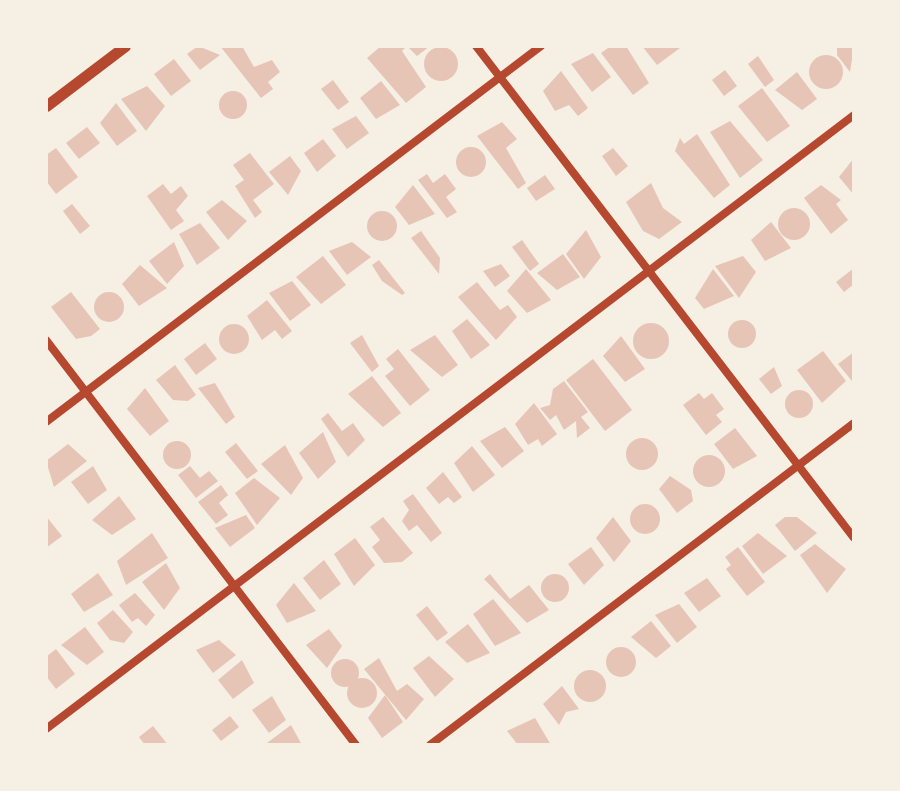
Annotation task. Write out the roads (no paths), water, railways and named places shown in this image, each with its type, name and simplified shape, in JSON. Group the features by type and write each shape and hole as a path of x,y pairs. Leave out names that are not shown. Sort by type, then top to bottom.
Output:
{"main road":[{"path":"46,106 125,46"}],"street":[{"path":"476,46 854,538"},
{"path":"46,422 541,46"},
{"path":"46,729 854,115"},
{"path":"46,340 356,745"},
{"path":"430,745 854,423"}]}
